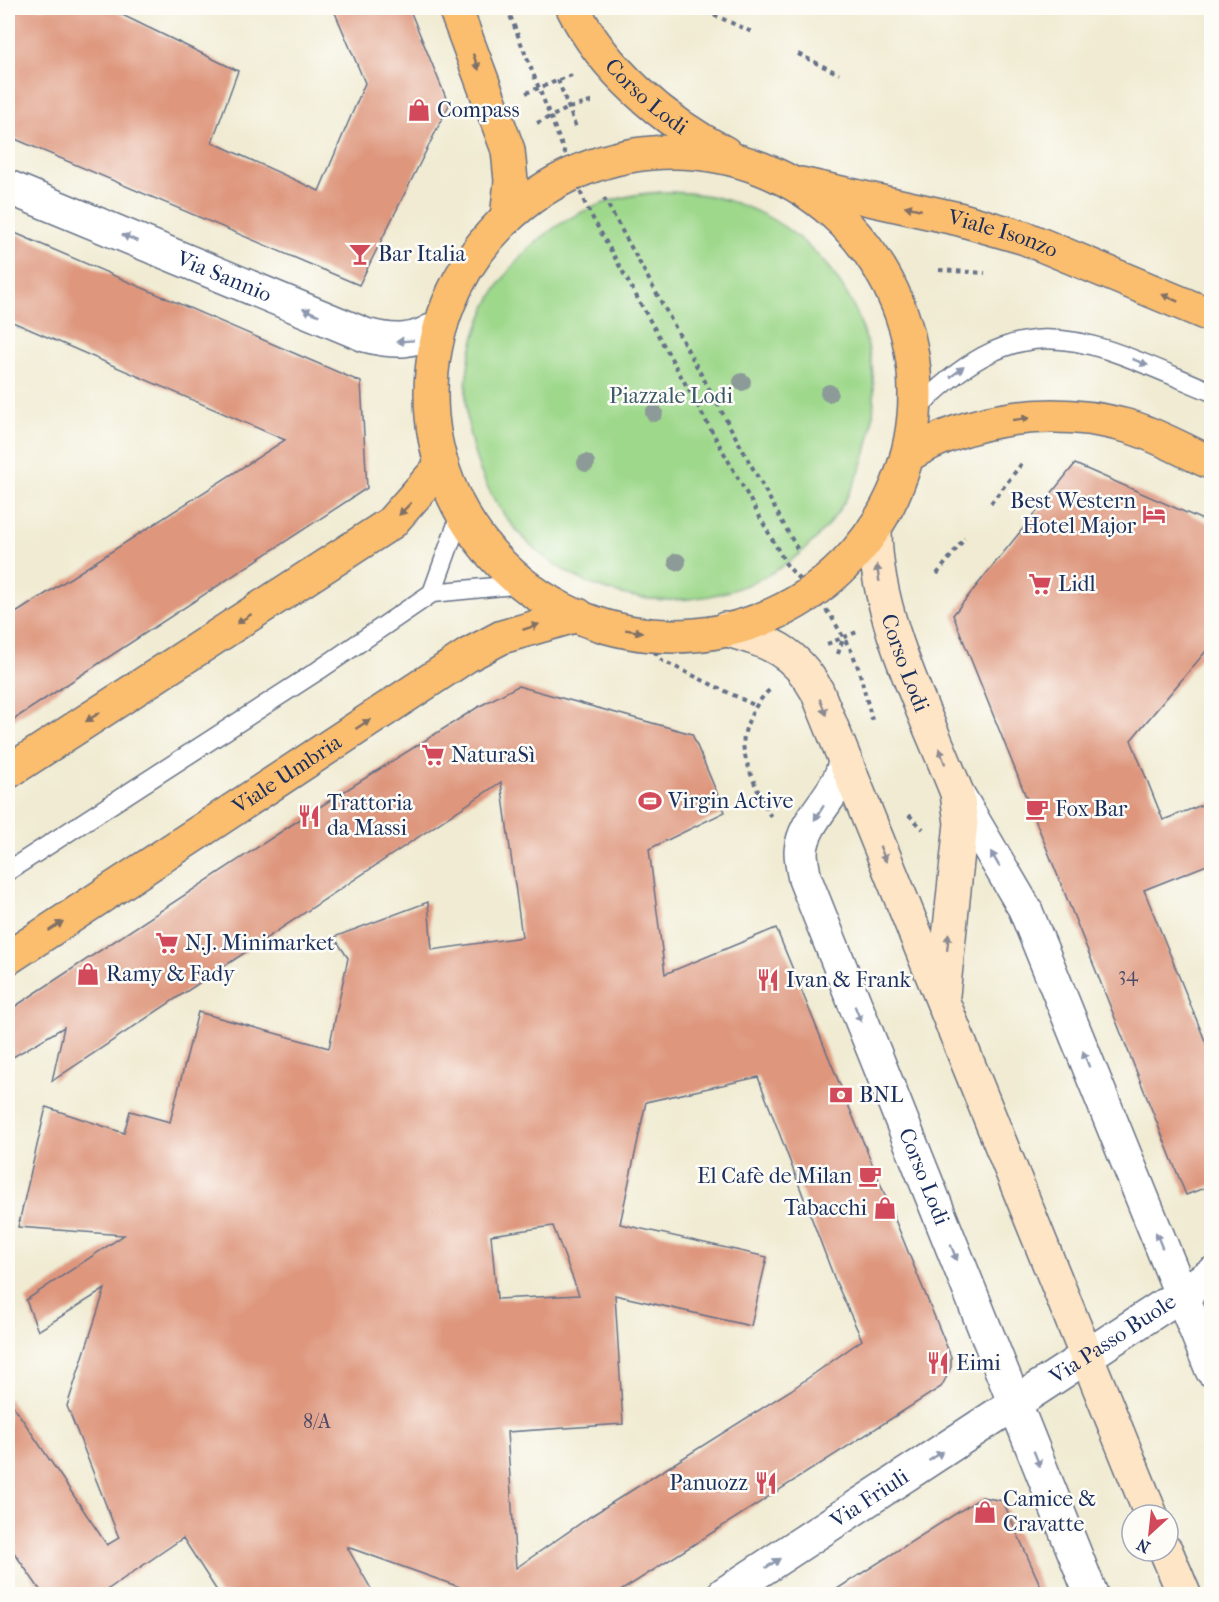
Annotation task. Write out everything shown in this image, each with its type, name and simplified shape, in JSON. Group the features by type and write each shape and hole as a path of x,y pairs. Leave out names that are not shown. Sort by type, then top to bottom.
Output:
{"main road":[{"path":"455,8 508,150 511,181 507,218"},
{"name":"Corso Lodi","path":"573,8 580,22 609,61 655,106 705,143 739,161"},
{"path":"685,153 739,161 784,180 842,221 879,268 895,298 906,330 914,375 914,412 907,456 892,497 875,527 849,560 811,593 770,615 725,629 680,635 636,632 606,626 578,615 525,584 493,555 462,510 442,465 433,425 431,398 434,354 441,324 457,285 471,261 507,218 538,193 574,173 609,161 643,154 685,153"},
{"name":"Viale Isonzo","path":"784,180 959,219 1024,238 1212,316"},
{"path":"907,456 929,442 977,425 1051,416 1084,416 1130,427 1212,463"},
{"path":"8,772 391,523 442,465"},
{"name":"Corso Lodi","path":"875,527 875,554 889,619 957,793 961,824 942,1000"},
{"name":"Viale Umbria","path":"8,958 468,655 502,637 578,615"},
{"name":"Corso Lodi","path":"725,629 777,646 800,665 817,691 1146,1503"},
{"path":"1171,1563 1184,1594"}],"street":[{"name":"Via Sannio","path":"8,187 365,335 387,341 403,342 428,334 441,324"},
{"path":"801,849 808,830 840,781 844,761"},
{"name":"Corso Lodi","path":"957,793 1025,909 1212,1370"},
{"name":"Corso Lodi","path":"801,849 805,879 810,893 1091,1594"},
{"name":"Via Passo Buole","path":"1016,1405 1212,1274"},
{"name":"Via Friuli","path":"724,1594 1016,1405"}],"lane":[{"path":"914,412 963,367 990,350 1021,340 1089,344 1113,351 1212,392"},
{"path":"432,593 462,510"},
{"path":"8,871 319,670 432,593 525,584"}],"path":[{"path":"507,8 586,206 786,564 831,616 843,638"},
{"path":"714,15 754,33"},
{"path":"798,54 839,74"},
{"path":"518,95 578,72"},
{"path":"558,80 577,130"},
{"path":"508,150 523,129 569,108 600,99"},
{"path":"604,198 800,552"},
{"path":"939,270 985,273"},
{"path":"991,503 1023,462"},
{"path":"937,574 964,538"},
{"path":"817,648 860,630"},
{"path":"636,632 663,661 756,706"},
{"path":"781,685 762,696 756,706 744,739 744,751 779,830 801,849"}],"green space":[{"name":"Piazzale Lodi","path":"670,192 710,196 748,208 783,227 814,252 839,283 858,318 870,356 874,396 870,436 858,474 839,509 814,540 783,565 748,584 710,596 670,600 630,596 592,584 557,565 526,540 501,509 482,474 470,436 466,396 470,356 482,318 501,283 526,252 557,227 592,208 630,196"}],"building":[{"path":"8,8 108,8 238,71 212,142 319,191 365,83 333,8 409,8 449,105 359,285 8,136"},
{"path":"8,230 361,382 367,488 8,723 8,618 285,440 8,320"},
{"path":"1075,464 1212,524 1212,644 1131,740 1163,820 1212,801 1212,863 1144,890 1212,1058 1212,1185 1186,1195 953,615"},
{"path":"518,686 692,734 725,812 649,849 665,974 776,928 951,1357 951,1367 946,1378 941,1387 616,1594 479,1594 347,1547 374,1594 219,1594 183,1538 101,1594 43,1594 8,1544 8,1398 107,1545 119,1538 67,1406 105,1289 38,1331 26,1300 124,1235 18,1227 46,1107 124,1133 130,1111 170,1122 198,1012 329,1048 348,958 334,937 428,902 432,950 522,937 501,782 52,1081 64,1027 8,1060 8,1011 302,818 478,707","holes":["758,1077 835,1280 862,1340 791,1390 591,1516 516,1568 507,1432 623,1424 615,1295 751,1326 767,1257 620,1224 646,1102","553,1226 579,1295 497,1299 491,1235"]},
{"path":"982,1497 1003,1501 1044,1594 829,1594"}],"place":[{"name":"Compass","path":"419,110"},
{"name":"Bar Italia","path":"360,254"},
{"name":"Best Western Hotel Major","path":"1154,514"},
{"name":"Lidl","path":"1040,584"},
{"name":"NaturaSì","path":"433,755"},
{"name":"Virgin Active","path":"650,801"},
{"name":"Fox Bar","path":"1037,809"},
{"name":"Trattoria da Massi","path":"309,816"},
{"name":"N.J. Minimarket","path":"167,943"},
{"name":"Ramy & Fady","path":"88,974"},
{"name":"Ivan & Frank","path":"768,980"},
{"name":"BNL","path":"841,1095"},
{"name":"El Cafè de Milan","path":"870,1176"},
{"name":"Tabacchi","path":"885,1208"},
{"name":"Eimi","path":"938,1363"},
{"name":"Panuozz","path":"766,1483"},
{"name":"Camice & Cravatte","path":"985,1512"}]}
